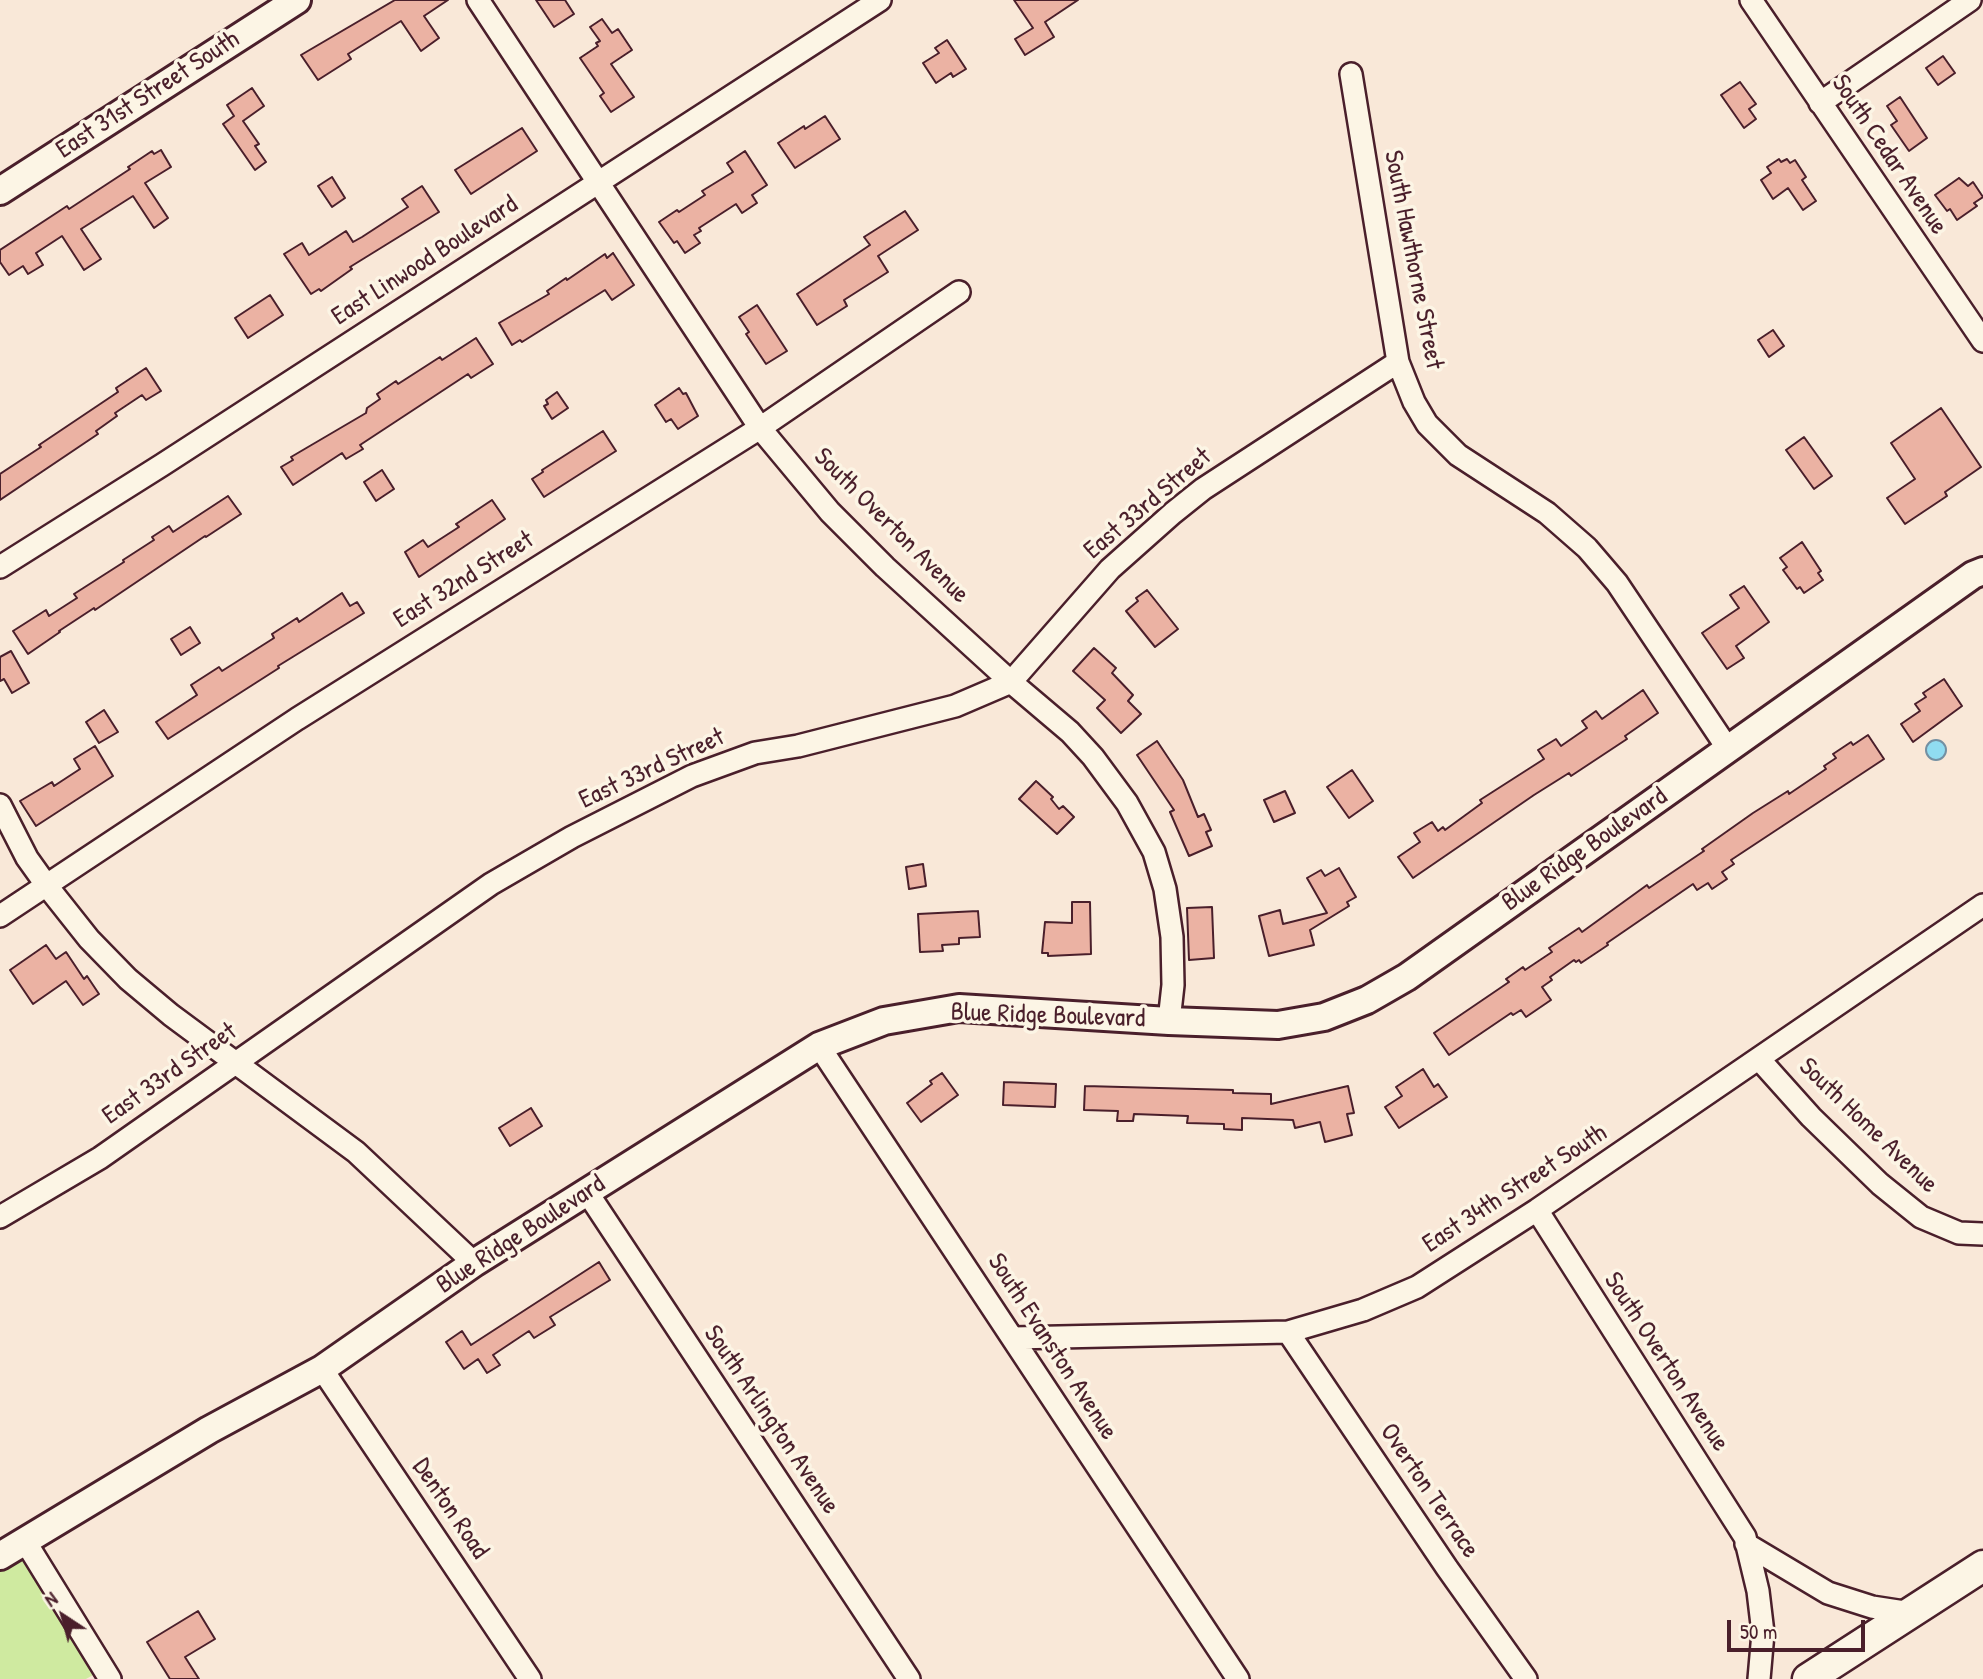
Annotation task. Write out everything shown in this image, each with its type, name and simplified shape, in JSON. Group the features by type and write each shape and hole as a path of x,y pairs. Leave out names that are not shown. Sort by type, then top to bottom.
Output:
{"main road":[{"path":"1808,1679 1983,1566"}],"street":[{"name":"East 31st Street South","path":"0,191 297,0"},
{"name":"South Overton Avenue","path":"478,0 760,428 830,512 885,567 1070,732 1093,757 1127,803 1154,852 1165,889 1172,937 1173,985 1169,1021"},
{"name":"East Linwood Boulevard","path":"0,567 880,0"},
{"name":"South Cedar Avenue","path":"1751,0 1983,341"},
{"path":"1819,103 1970,0"},
{"name":"South Hawthorne Street","path":"1351,74 1398,362 1414,402 1427,424 1458,455 1547,513 1587,548 1617,583 1728,749"},
{"name":"East 32nd Street","path":"0,916 297,719 760,428 960,292"},
{"name":"East 33rd Street","path":"0,1217 100,1158 491,884 572,838 692,776 755,753 798,746 955,706 1011,682 1110,569 1173,513 1203,489 1398,362"},
{"name":"Blue Ridge Boulevard","path":"0,1556 209,1430 322,1369 474,1263 819,1046 884,1021 959,1008 1278,1025 1324,1017 1367,1000 1407,976 1983,570"},
{"path":"0,806 27,858 47,886 89,939 128,979 356,1152 474,1263"},
{"name":"East 34th Street South","path":"1013,1338 1288,1332 1363,1310 1417,1287 1537,1210 1983,905"},
{"name":"South Evanston Avenue","path":"819,1046 1238,1679"},
{"name":"South Home Avenue","path":"1759,1059 1811,1117 1880,1184 1921,1217 1959,1233 1983,1234"},
{"name":"South Arlington Avenue","path":"587,1192 909,1679"},
{"name":"South Overton Avenue","path":"1537,1210 1745,1536 1758,1591 1763,1633 1759,1679"},
{"name":"Overton Terrace","path":"1288,1332 1447,1568 1526,1679"},
{"name":"Denton Road","path":"322,1369 530,1679"},
{"path":"25,1541 110,1679"},
{"path":"1746,1544 1828,1593 1872,1607 1911,1613"}],"green space":[{"path":"21,1557 93,1675 86,1679 0,1679 0,1570"}],"water":[{"path":"1936,740 1943,743 1946,750 1943,757 1936,760 1929,757 1926,750 1929,743"}],"building":[{"path":"395,0 448,0 424,16 439,38 421,51 401,21 348,54 351,59 318,80 301,55"},
{"path":"536,0 565,0 574,14 554,27"},
{"path":"1014,0 1078,0 1045,22 1054,37 1025,55 1015,39 1033,28"},
{"path":"602,19 612,33 618,29 632,50 611,64 634,97 611,112 600,96 604,93 580,58 598,46 596,43 600,41 590,27"},
{"path":"947,40 966,69 953,77 951,73 936,83 923,63 939,53 935,48"},
{"path":"1943,56 1955,73 1938,85 1926,68"},
{"path":"1740,82 1756,104 1749,109 1756,119 1744,128 1721,95"},
{"path":"252,88 264,106 243,121 259,144 255,146 266,162 255,170 223,124 234,116 227,105"},
{"path":"1900,97 1927,138 1909,151 1891,125 1897,121 1887,106"},
{"path":"825,116 840,139 795,168 778,143"},
{"path":"522,128 537,151 471,194 455,170"},
{"path":"161,150 171,167 145,183 168,218 154,228 133,196 81,229 101,259 84,270 62,236 36,253 43,265 28,274 23,266 9,275 0,262 0,250 67,206 69,209 130,169 128,167 152,151 154,154"},
{"path":"745,151 767,185 752,195 757,203 742,213 736,204 699,228 701,231 694,235 700,243 685,253 659,222 705,195 702,191 733,172 727,163"},
{"path":"1779,159 1781,162 1787,159 1790,163 1795,160 1806,177 1802,180 1816,201 1803,210 1788,188 1773,199 1761,180 1771,173 1767,167"},
{"path":"332,177 345,198 332,207 318,186"},
{"path":"1959,178 1968,186 1973,182 1983,197 1974,203 1977,206 1957,220 1935,195"},
{"path":"422,186 439,212 350,267 352,269 321,291 319,289 311,294 284,254 302,243 309,255 346,231 353,242 408,207 402,199"},
{"path":"905,211 918,230 878,256 888,272 844,300 847,306 817,325 797,294 870,245 864,237"},
{"path":"613,253 634,285 612,300 605,290 522,342 520,340 512,345 499,323 549,294 547,291 605,254 607,258"},
{"path":"270,295 283,315 248,338 235,318"},
{"path":"757,305 787,351 766,364 746,334 749,332 739,317"},
{"path":"1773,330 1784,346 1769,357 1758,340"},
{"path":"476,338 493,364 471,378 468,374 360,445 363,449 346,459 342,453 293,485 281,467 293,460 291,457 366,413 367,408 380,399 377,394 396,381 398,384"},
{"path":"146,368 161,391 146,400 142,395 115,413 117,416 96,431 98,434 0,500 0,474 118,392 116,388"},
{"path":"679,388 683,394 686,393 698,416 678,429 671,419 666,422 655,405"},
{"path":"557,392 568,408 552,419 544,406 548,404 546,400"},
{"path":"1941,408 1981,467 1945,492 1947,496 1905,524 1887,498 1915,479 1891,443"},
{"path":"603,431 616,451 544,497 532,479"},
{"path":"1804,437 1832,476 1814,489 1786,450"},
{"path":"382,470 394,489 376,501 364,482"},
{"path":"228,496 241,514 59,631 28,654 13,631 46,610 49,616 77,598 74,594 154,540 152,537 169,526 173,532"},
{"path":"492,500 505,519 419,577 405,552 423,540 428,547 459,527 456,524"},
{"path":"1802,542 1821,571 1818,573 1823,580 1804,593 1800,587 1797,589 1783,570 1787,567 1780,558"},
{"path":"1744,586 1769,622 1736,646 1744,658 1727,669 1702,633 1739,608 1730,595"},
{"path":"1147,590 1178,629 1155,647 1126,611 1138,601 1136,598"},
{"path":"342,593 350,606 357,602 364,613 168,739 156,722 197,695 191,685 219,667 222,671 274,638 272,634 297,618 299,622"},
{"path":"190,627 200,643 181,655 171,639"},
{"path":"1094,648 1116,668 1112,673 1133,695 1128,701 1141,714 1121,733 1097,708 1105,700 1073,671"},
{"path":"11,651 29,683 12,693 4,679 0,681 0,657"},
{"path":"1944,679 1962,706 1913,742 1901,724 1920,711 1915,704 1926,697 1923,693"},
{"path":"1643,690 1658,713 1625,736 1627,739 1571,776 1569,773 1534,795 1413,878 1398,857 1420,842 1414,833 1432,822 1438,831 1443,827 1445,830 1482,803 1480,800 1544,759 1538,750 1556,739 1561,746 1587,728 1582,721 1596,711 1602,719"},
{"path":"104,710 118,732 99,743 86,722"},
{"path":"1868,735 1884,759 1731,860 1734,864 1722,872 1727,879 1712,889 1708,883 1697,890 1693,884 1581,963 1574,960 1550,977 1552,980 1542,987 1551,1000 1526,1017 1521,1010 1513,1015 1511,1013 1449,1055 1434,1033 1509,982 1506,979 1523,967 1525,970 1552,952 1549,948 1579,928 1582,932 1647,885 1649,888 1704,851 1702,849 1753,813 1788,791 1789,794 1826,769 1824,766 1836,758 1833,754"},
{"path":"1157,741 1183,780 1198,817 1204,814 1211,830 1206,832 1212,846 1189,856 1170,812 1174,810 1137,755"},
{"path":"95,746 113,776 36,826 20,801 52,782 54,786 80,769 74,759"},
{"path":"1352,770 1373,801 1349,818 1327,787"},
{"path":"1036,781 1053,797 1051,799 1059,809 1063,806 1074,817 1057,834 1019,799"},
{"path":"1285,791 1295,813 1274,822 1264,800"},
{"path":"923,864 926,886 909,889 906,867"},
{"path":"1339,868 1356,897 1347,902 1349,906 1310,930 1314,945 1269,956 1259,916 1280,910 1283,924 1327,913 1307,878 1321,870 1325,876"},
{"path":"1072,902 1090,902 1091,954 1048,956 1048,953 1042,953 1045,922 1072,923"},
{"path":"1212,907 1214,958 1189,960 1187,908"},
{"path":"978,911 980,937 959,938 959,944 942,945 943,951 920,952 918,914"},
{"path":"46,945 56,959 66,952 84,979 87,976 99,994 83,1005 66,981 33,1004 10,970"},
{"path":"1423,1069 1434,1087 1438,1084 1447,1097 1399,1128 1385,1107 1402,1096 1396,1087"},
{"path":"942,1073 958,1095 921,1122 907,1103"},
{"path":"1004,1082 1056,1084 1055,1107 1003,1105"},
{"path":"1085,1086 1233,1090 1233,1093 1271,1094 1271,1104 1348,1086 1354,1113 1347,1114 1352,1135 1325,1142 1320,1122 1295,1128 1293,1120 1242,1118 1242,1130 1224,1129 1224,1124 1187,1123 1188,1116 1134,1114 1133,1121 1117,1121 1118,1111 1084,1110"},
{"path":"531,1108 542,1126 510,1146 499,1128"},
{"path":"599,1262 610,1280 550,1317 555,1325 534,1338 529,1331 493,1355 500,1365 487,1373 478,1359 464,1369 446,1342 462,1331 471,1345"},
{"path":"198,1611 215,1639 185,1657 199,1679 170,1679 147,1642"}]}
